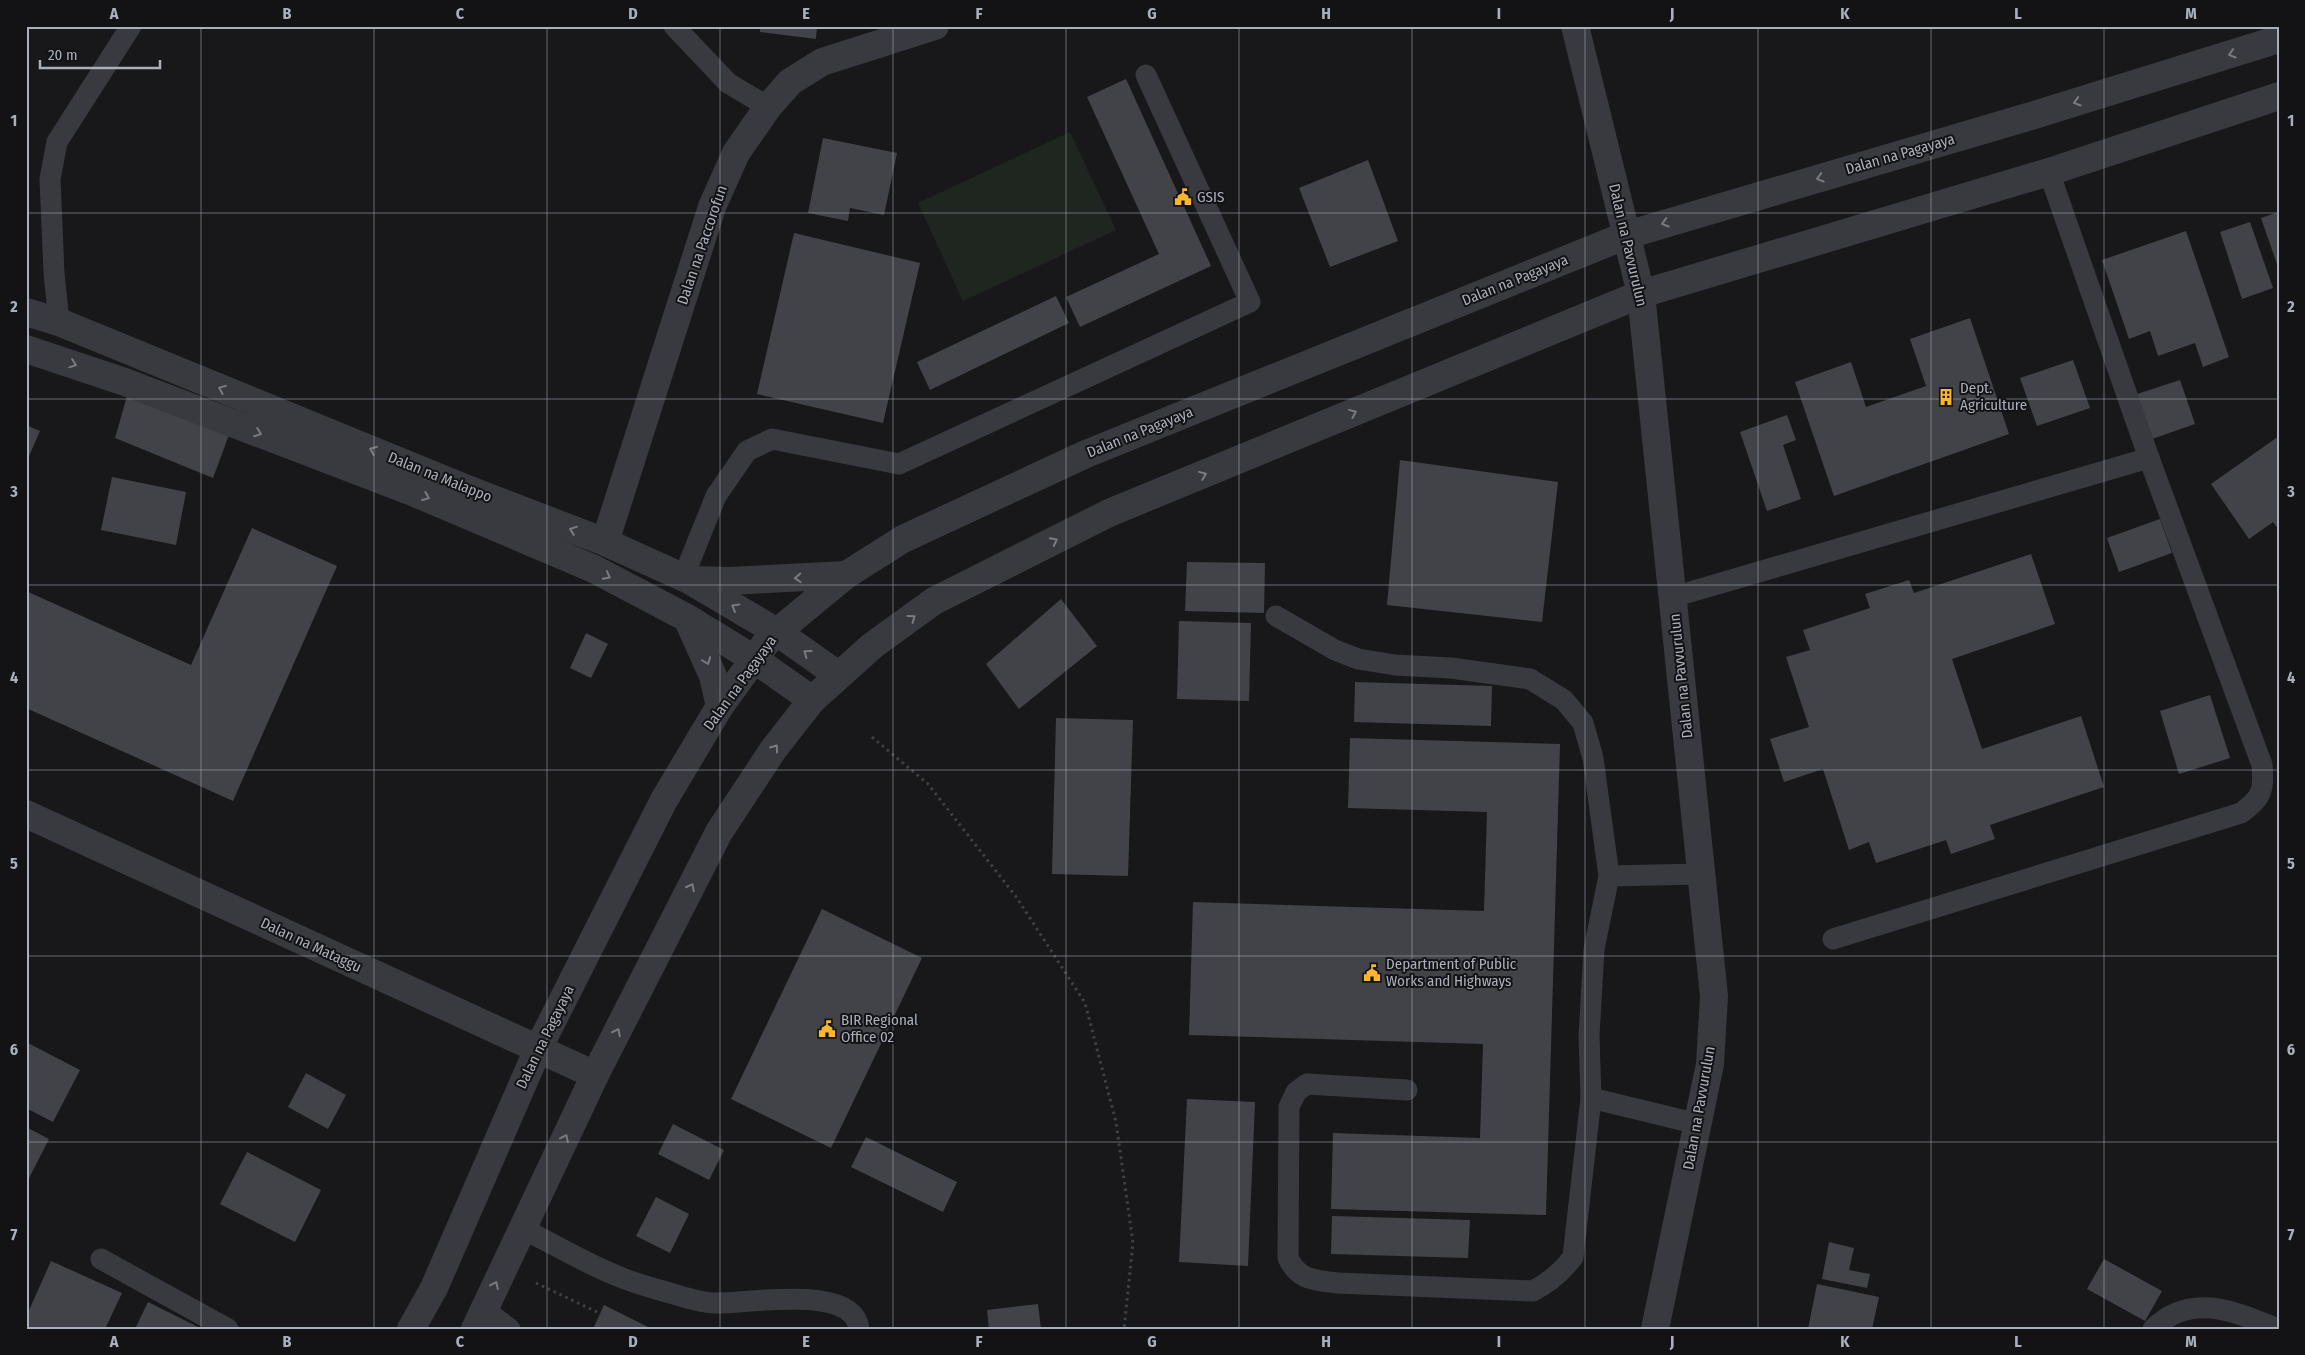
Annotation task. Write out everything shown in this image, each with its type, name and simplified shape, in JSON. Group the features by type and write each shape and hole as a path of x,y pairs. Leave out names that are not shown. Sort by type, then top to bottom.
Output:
{"street":[{"name":"Dalan na Paccorofun","path":"605,542 712,207 736,154 768,107 790,82 822,62 935,26"},
{"name":"Dalan na Pavvurulun","path":"1575,26 1641,294 1714,996 1710,1064 1654,1329"},
{"name":"Dalan na Pagayaya","path":"411,1329 434,1288 538,1049 664,800 720,706 754,659 777,632 846,575 903,539 1086,454 1627,234 2031,116 2279,39"},
{"path":"479,1319 595,1075 720,832 773,750 812,700 872,646 934,601 1109,514 1641,294 2049,172 2279,96"},
{"name":"Dalan na Malappo","path":"26,312 59,322 449,481 605,542 686,579 777,632 838,675"},
{"name":"Dalan na Malappo","path":"26,349 125,382 415,493 594,569 687,618 754,659 812,700"},
{"path":"686,579 738,581 846,575"},
{"path":"687,618 713,676 720,706"},
{"name":"Dalan na Mataggu","path":"26,814 595,1075"}],"lane":[{"path":"59,322 54,273 50,179 57,142 131,26"},
{"path":"674,26 728,83 768,107"},
{"path":"686,579 716,496 747,451 772,439 898,464 1250,302 1146,75"},
{"path":"1833,939 2241,812 2258,800 2263,783 2262,765 2150,458 2049,172"},
{"path":"1673,597 2150,458"},
{"path":"1276,616 1335,650 1358,660 1394,665 1451,668 1530,679 1564,700 1583,723 1593,758 1609,876 1594,949 1589,1036 1591,1098 1573,1257 1562,1272 1533,1291 1338,1283 1312,1280 1300,1275 1292,1268 1288,1258 1289,1107 1296,1092 1307,1084 1407,1090"},
{"path":"1609,876 1701,874"},
{"path":"1591,1098 1698,1124"},
{"path":"521,1228 619,1277 661,1290 713,1303 809,1299 837,1304 848,1308 858,1320 859,1329"},
{"path":"101,1259 228,1329"},
{"path":"2153,1329 2178,1312 2201,1307 2233,1311 2278,1329"},
{"path":"479,1319 510,1329"}],"path":[{"path":"872,737 928,784 1017,898 1085,1003 1116,1122 1133,1243 1124,1329"},
{"path":"503,1268 633,1329"}],"shaded area":[{"path":"1070,132 1116,230 963,301 918,203"}],"building":[{"path":"760,26 817,26 816,39 760,32"},
{"path":"1126,79 1211,266 1080,327 1066,297 1159,254 1087,97"},
{"path":"823,138 897,153 884,215 850,208 848,221 808,213"},
{"path":"1368,160 1398,241 1330,267 1299,188"},
{"path":"2279,212 2279,267 2278,267 2261,218"},
{"path":"2250,222 2273,288 2242,299 2220,232"},
{"path":"2186,231 2229,357 2203,367 2195,343 2158,356 2150,331 2129,339 2102,260"},
{"path":"794,233 920,263 883,423 757,394"},
{"path":"1056,296 1069,323 930,390 917,362"},
{"name":"Dept. Agriculture","path":"1970,318 2009,434 1834,496 1795,382 1851,362 1866,407 1926,386 1910,339"},
{"path":"2073,360 2090,408 2037,426 2020,378"},
{"path":"2180,380 2195,424 2152,439 2137,394"},
{"path":"127,396 229,435 213,478 115,438"},
{"path":"1787,415 1796,440 1783,445 1801,499 1767,511 1740,432"},
{"path":"26,425 40,431 26,463"},
{"path":"2279,436 2279,530 2273,522 2249,539 2211,484"},
{"path":"1400,460 1558,482 1542,622 1387,605"},
{"path":"112,477 186,492 176,545 101,530"},
{"path":"2160,519 2172,553 2119,572 2107,538"},
{"path":"252,528 337,566 233,801 26,708 26,591 191,665"},
{"path":"2031,554 2055,624 1952,659 1982,749 2081,716 2104,787 1990,825 1995,839 1951,854 1946,840 1876,863 1869,842 1849,850 1823,769 1784,782 1770,739 1809,727 1786,657 1810,650 1803,630 1870,608 1865,594 1909,580 1914,593"},
{"path":"1187,562 1265,563 1264,613 1185,611"},
{"path":"1061,599 1097,646 1019,709 986,664"},
{"path":"1179,621 1251,623 1249,701 1177,699"},
{"path":"586,633 608,644 591,678 570,668"},
{"path":"1355,682 1492,686 1491,726 1354,722"},
{"path":"2210,695 2230,758 2179,774 2160,711"},
{"path":"1056,718 1133,720 1128,876 1052,874"},
{"name":"Department of Public Works and Highways","path":"1350,738 1560,744 1546,1215 1331,1209 1333,1133 1480,1138 1483,1044 1189,1035 1193,902 1484,911 1487,812 1348,808"},
{"name":"BIR Regional Office 02","path":"822,909 922,958 831,1148 731,1099"},
{"path":"26,1042 80,1070 53,1122 26,1108"},
{"path":"306,1073 346,1095 328,1129 288,1107"},
{"path":"1187,1099 1255,1102 1248,1266 1179,1262"},
{"path":"673,1124 724,1150 709,1180 658,1154"},
{"path":"26,1127 49,1139 26,1184"},
{"path":"866,1137 957,1182 943,1212 851,1167"},
{"path":"247,1152 321,1190 295,1242 220,1204"},
{"path":"656,1197 689,1214 670,1253 636,1236"},
{"path":"1332,1216 1470,1220 1468,1258 1331,1254"},
{"path":"1829,1242 1854,1248 1849,1270 1870,1274 1867,1288 1822,1279"},
{"path":"2104,1259 2162,1291 2145,1321 2087,1289"},
{"path":"51,1261 122,1293 105,1329 26,1329 26,1317"},
{"path":"1817,1284 1879,1297 1872,1329 1808,1329"},
{"path":"148,1302 202,1329 135,1329"},
{"path":"1038,1304 1041,1329 989,1329 987,1310"},
{"path":"604,1305 652,1329 593,1329"}],"place":[{"name":"GSIS","path":"1183,197"},
{"name":"Dept. Agriculture","path":"1946,397"},
{"name":"Department of Public Works and Highways","path":"1372,973"},
{"name":"BIR Regional Office 02","path":"827,1029"}]}
